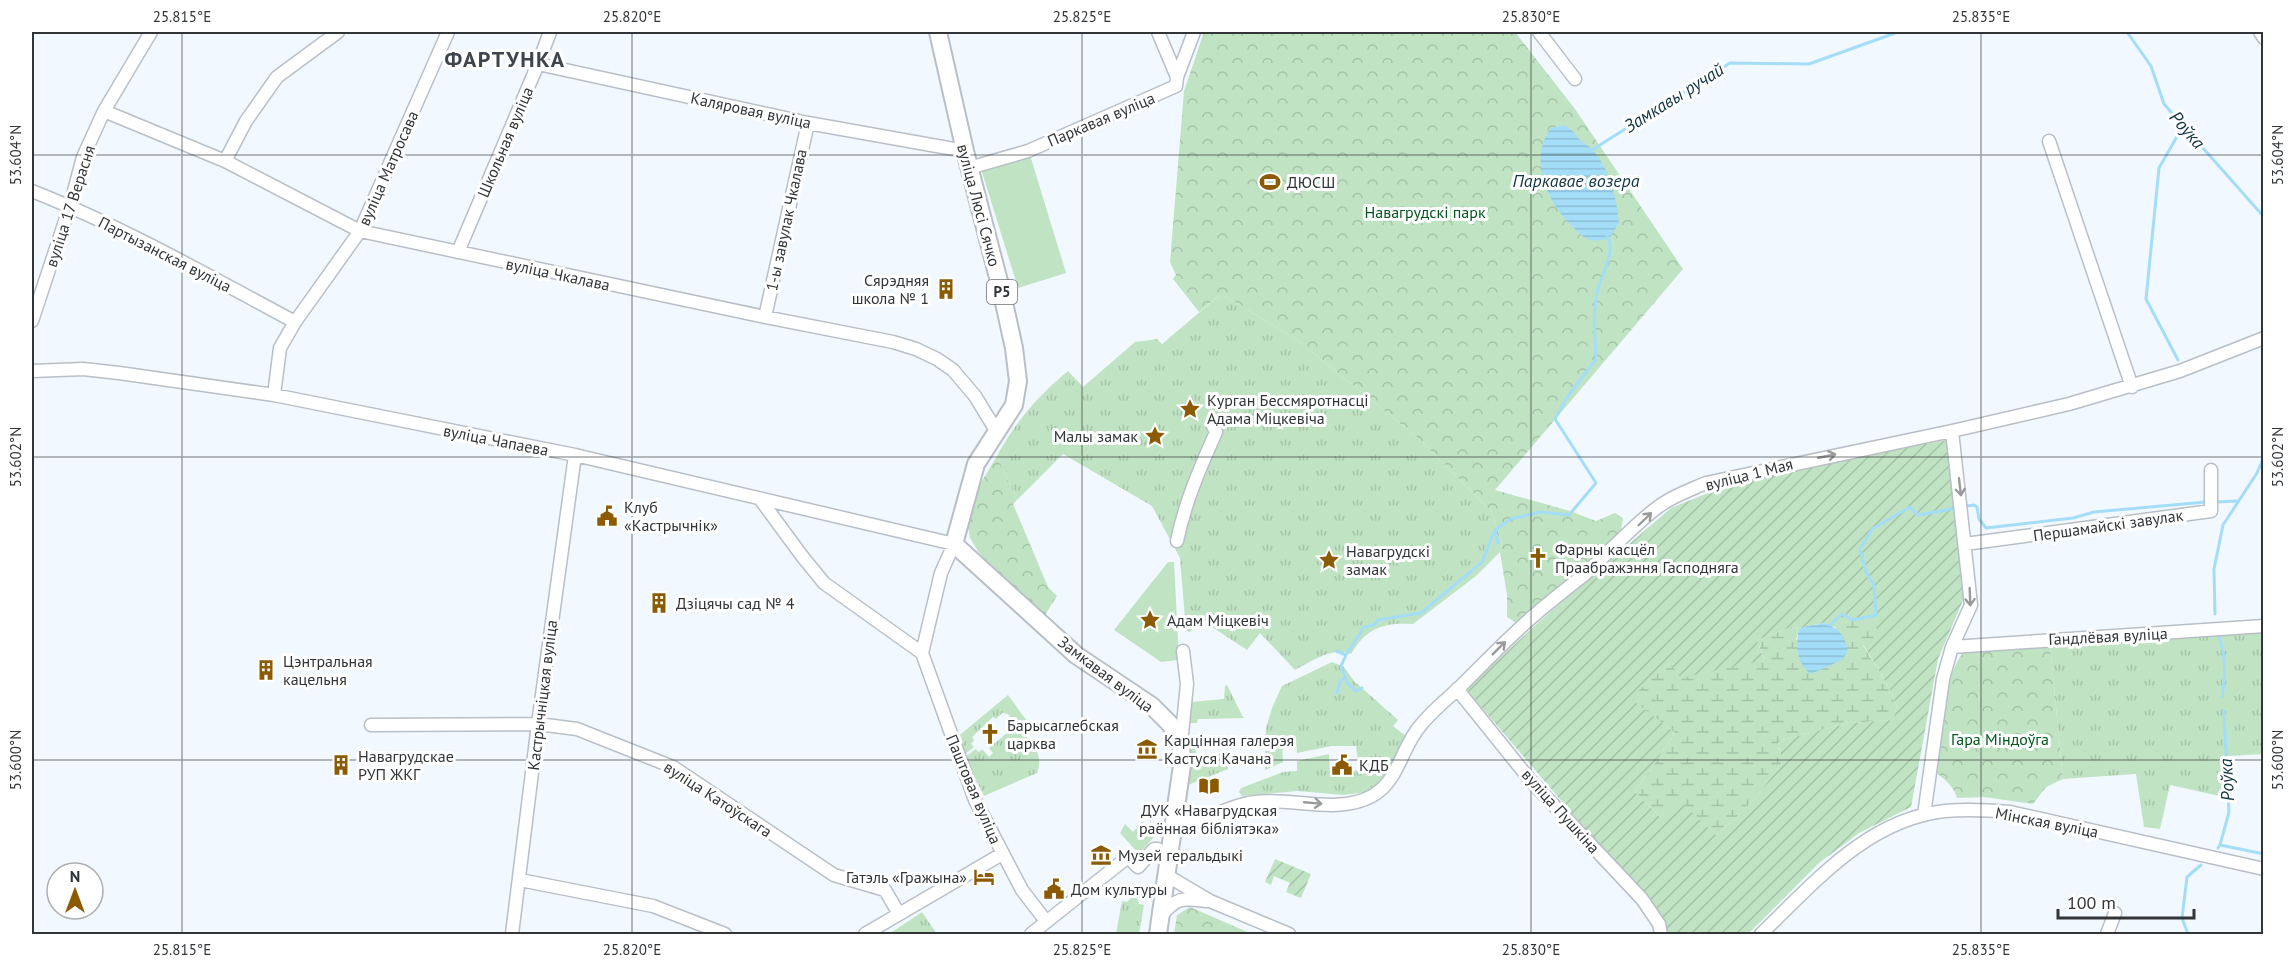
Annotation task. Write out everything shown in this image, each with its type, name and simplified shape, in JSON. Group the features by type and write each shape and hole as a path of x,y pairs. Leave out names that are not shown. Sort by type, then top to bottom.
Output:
{"main road":[{"name":"вуліца Люсі Сячко","path":"938,32 969,168 1001,289 1014,348 1018,381 1014,405 976,464 954,544"},
{"name":"Замкавая вуліца","path":"954,544 1076,655 1152,706 1170,724 1181,744"},
{"path":"1158,934 1182,765 1181,744"}],"street":[{"name":"вуліца 17 Верасня","path":"32,321 70,206 83,157 104,111 151,32"},
{"path":"225,161 246,121 277,77 338,32"},
{"name":"вуліца Матросава","path":"274,395 280,348 295,322 360,231 448,32"},
{"name":"Школьная вуліца","path":"458,252 550,32"},
{"path":"1158,32 1177,77"},
{"name":"Паркавая вуліца","path":"969,168 1028,151 1176,87 1177,77 1194,32"},
{"path":"1539,32 1575,79"},
{"path":"2260,32 2264,38"},
{"name":"Каляровая вуліца","path":"538,64 808,123 965,151"},
{"name":"вуліца Чкалава","path":"104,111 225,161 360,231 893,342 937,359 953,370 975,396 997,432"},
{"name":"1-ы завулак Чкалава","path":"765,317 808,123"},
{"path":"2049,141 2132,387"},
{"name":"Партызанская вуліца","path":"32,191 70,206 153,246 295,322"},
{"name":"вуліца 1 Мая","path":"1173,826 1183,826 1234,806 1269,800 1338,804 1369,798 1382,790 1390,781 1419,726 1532,617 1585,574 1656,508 1672,498 1706,483 1952,431 2132,387 2264,338"},
{"name":"вуліца Чапаева","path":"32,370 83,369 274,395 575,455 954,544"},
{"path":"1177,541 1195,478 1216,432 1213,426"},
{"path":"1924,815 1943,679 1952,647 1971,605 1952,431"},
{"name":"Кастрычніцкая вуліца","path":"512,934 575,455"},
{"name":"Першамайскі завулак","path":"1965,544 2211,511 2211,470"},
{"path":"760,499 825,583 922,653 941,573 954,544"},
{"name":"Гандлёвая вуліца","path":"1952,647 2264,627"},
{"path":"1181,744 1187,684 1183,651"},
{"name":"Паштовая вуліца","path":"922,653 975,800 1022,890 1042,916"},
{"name":"вуліца Пушкіна","path":"1457,689 1531,780 1642,900 1659,924 1661,934"},
{"name":"вуліца Катоўскага","path":"371,725 538,724 577,729 674,767 834,875 885,890 899,914"},
{"name":"Мінская вуліца","path":"1761,934 1836,863 1864,841 1895,824 1924,815 1957,810 2010,812 2264,869"},
{"path":"1031,934 1128,857 1138,867 1154,849 1158,849"},
{"path":"865,934 1002,854"},
{"path":"1166,875 1210,902 1289,934"},
{"path":"520,880 653,906 725,934"},
{"path":"1160,916 1176,900 1183,898 1210,902"},
{"path":"2107,934 2115,913"}],"green space":[{"name":"Навагрудскі парк","path":"1204,32 1515,32 1575,109 1683,269 1495,490 1570,511 1596,521 1615,513 1623,518 1620,536 1516,623 1507,617 1507,595 1500,552 1502,544 1492,512 1418,438 1296,339 1221,294 1199,312 1173,279 1176,275 1170,262 1184,91"},
{"path":"1030,155 1066,273 1018,288 981,169"},
{"path":"1221,294 1296,339 1418,438 1492,512 1502,544 1500,552 1476,576 1413,624 1393,624 1377,628 1363,638 1351,654 1336,652 1329,654 1295,670 1260,633 1247,650 1201,617 1190,632 1186,631 1180,558 1152,506 1063,454 1017,500 997,456 1028,410 1068,371 1083,387 1135,342 1157,339 1162,344"},
{"path":"1947,440 1964,598 1938,659 1911,807 1859,833 1819,863 1748,934 1666,934 1645,899 1466,689 1549,613 1671,508 1713,491 1809,465","holes":["1842,614 1853,620 1876,615 1877,637 1863,644 1897,706 1893,720 1849,723 1778,741 1782,762 1752,801 1716,835 1678,799 1660,817 1635,792 1675,733 1630,698 1670,663 1681,678 1764,660 1757,640 1791,627 1799,629 1825,623 1830,625"]},
{"path":"997,456 1017,500 1013,504 1048,587 1057,596 1045,615 979,553 970,538 967,522 970,501"},
{"path":"1168,562 1174,562 1179,660 1161,662 1114,630"},
{"path":"1842,614 1853,620 1876,615 1878,637 1863,645 1897,706 1893,720 1849,723 1778,741 1782,762 1752,801 1716,835 1678,800 1660,817 1635,792 1675,733 1629,698 1670,663 1764,659 1757,640 1791,627 1799,629 1796,640 1837,628 1830,625"},
{"path":"2263,630 2263,754 2228,756 2228,798 2170,785 2160,829 2144,827 2136,774 2063,779 2050,645"},
{"name":"Гара Міндоўга","path":"2050,645 2063,779 2046,787 2033,804 1984,797 1957,798 1949,784 1936,773 1944,708 1952,674 1958,660 1965,651"},
{"path":"1332,662 1344,667 1354,681 1398,720 1393,726 1407,737 1387,779 1366,792 1344,795 1297,791 1242,796 1239,792 1241,788 1283,772 1297,771 1297,761 1329,754 1330,775 1359,770 1356,746 1332,746 1297,753 1296,740 1282,740 1283,762 1265,770 1265,751 1275,751 1275,744 1265,744 1266,728 1282,686"},
{"path":"1227,685 1243,717 1246,718 1198,719 1197,723 1190,723 1191,702 1224,699"},
{"path":"1008,695 1033,729 1026,736 1038,753 1039,767 1037,773 984,796 965,757 976,749 979,752 982,749 989,757 993,753 989,748 1007,733 1005,730 1012,724 1012,719 1008,714 1002,713 996,719 993,717 972,737 974,740 971,744 974,747 964,755 956,738"},
{"path":"1189,738 1197,738 1196,762 1216,761 1216,755 1222,752 1228,754 1228,769 1188,785"},
{"path":"1142,822 1160,830 1139,854 1120,833 1125,824 1133,832"},
{"path":"1275,859 1311,874 1301,898 1286,892 1290,883 1274,876 1271,885 1265,882"},
{"path":"1131,898 1137,898 1139,904 1144,905 1139,934 1116,934 1122,901 1127,902"},
{"path":"1190,907 1252,934 1174,934 1177,915"},
{"path":"922,912 937,934 889,934"}],"water":[{"name":"Паркавае возера","path":"1564,125 1592,149 1607,174 1614,194 1619,223 1609,239 1593,241 1583,236 1563,216 1548,193 1541,167 1544,140 1551,128"},
{"path":"1825,623 1841,634 1848,651 1842,660 1811,674 1806,670 1798,654 1799,629"}],"waterway":[{"name":"Замкавы ручай","path":"1592,150 1730,63 1809,64 1898,32"},
{"name":"Роўка","path":"2127,32 2151,66 2164,104 2264,217"},
{"path":"2178,360 2146,299 2159,168 2183,126"},
{"name":"Замкавы ручай","path":"1336,651 1346,655 1364,627 1374,625 1378,620 1421,613 1482,562 1495,530 1511,519 1540,512 1569,515 1596,483 1555,419 1566,399 1596,359 1595,306 1609,255 1607,235"},
{"name":"Роўка","path":"2215,614 2214,569 2223,525 2257,473 2264,457"},
{"path":"2215,502 2237,501"},
{"path":"1967,506 1977,507 1979,519 1986,528 2073,518 2094,512 2206,502"},
{"path":"1830,625 1842,614 1853,620 1876,615 1874,586 1866,572 1860,549 1872,529 1910,507 1918,515 1957,508"},
{"name":"Замкавы ручай","path":"1495,530 1498,543"},
{"name":"Роўка","path":"2217,632 2224,664 2222,697"},
{"path":"1346,655 1341,666 1348,684 1356,691 1362,688"},
{"path":"1337,693 1340,682 1345,677"},
{"name":"Роўка","path":"2218,848 2229,812 2224,711"},
{"path":"2220,845 2264,854"},
{"name":"Роўка","path":"2188,934 2182,918 2187,877 2201,865"}],"place":[{"name":"ДЮСШ","path":"1270,182"},
{"name":"Сярэдняя школа № 1","path":"946,289"},
{"name":"Курган Бессмяротнасці Адама Міцкевіча","path":"1190,409"},
{"name":"Малы замак","path":"1155,436"},
{"name":"Клуб «Кастрычнік»","path":"607,516"},
{"name":"Фарны касцёл Праабражэння Гасподняга","path":"1538,558"},
{"name":"Навагрудскі замак","path":"1329,560"},
{"name":"Дзіцячы сад № 4","path":"659,603"},
{"name":"Адам Міцкевіч","path":"1150,620"},
{"name":"Цэнтральная кацельня","path":"266,670"},
{"name":"Барысаглебская царква","path":"990,734"},
{"name":"Карцінная галерэя Кастуся Качана","path":"1147,749"},
{"name":"Навагрудскае РУП ЖКГ","path":"341,765"},
{"name":"КДБ","path":"1342,765"},
{"name":"ДУК «Навагрудская раённая бібліятэка»","path":"1209,786"},
{"name":"Музей геральдыкі","path":"1101,855"},
{"name":"Гатэль «Гражына»","path":"984,877"},
{"name":"Дом культуры","path":"1054,889"}],"district":[{"name":"ФАРТУНКА","path":"505,59"}]}
